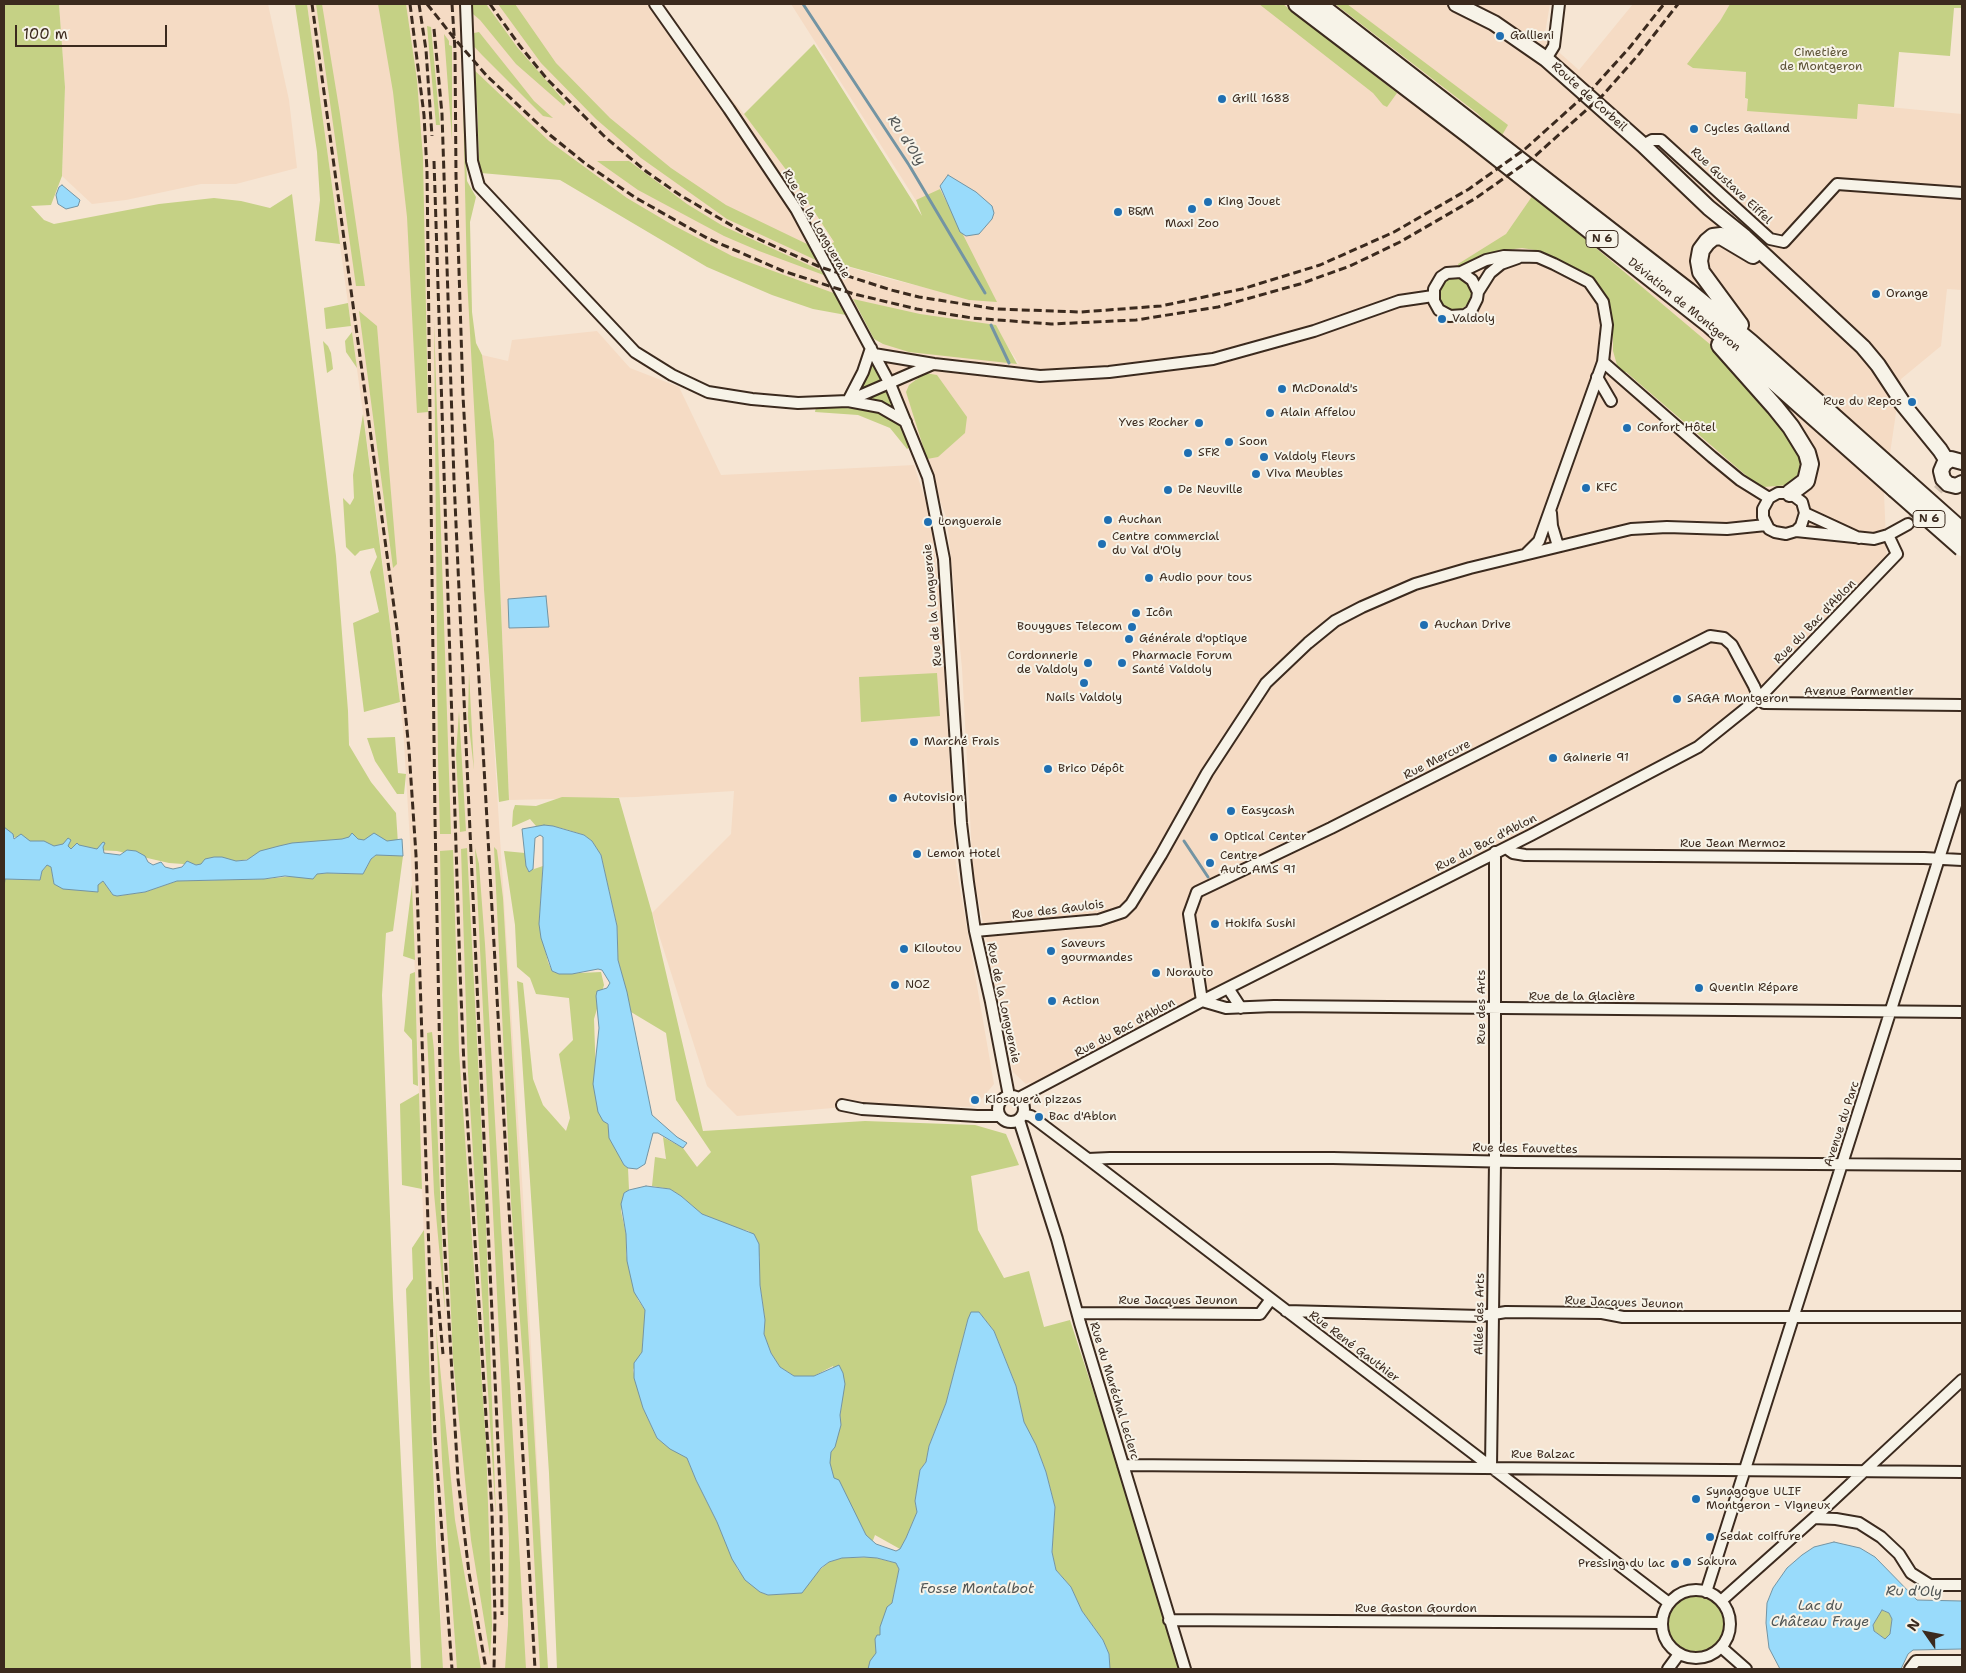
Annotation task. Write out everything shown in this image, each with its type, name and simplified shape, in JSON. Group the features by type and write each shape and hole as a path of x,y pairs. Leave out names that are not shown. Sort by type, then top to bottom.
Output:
{"main road":[{"name":"Déviation de Montgeron","path":"1297,4 1469,135 1696,314 1901,486"},
{"name":"Déviation de Montgeron","path":"1318,4 1673,278 1751,343 1901,486"},
{"name":"Route de Corbeil","path":"1456,4 1494,23 1546,59 1643,145 1709,208 1745,237 1863,346 1907,409"},
{"name":"Route de Corbeil","path":"1709,208 1736,239 1857,352 1907,409 1940,450 1947,462"},
{"path":"1751,343 1736,318 1702,272 1699,261 1701,250 1707,242 1721,236 1753,255"},
{"path":"1696,314 1704,330 1775,407 1791,427 1807,453 1810,464 1806,481 1790,493"},
{"path":"1962,462 1955,459 1947,462 1941,471 1943,479 1951,486 1962,485"},
{"name":"N 6","path":"1901,486 1962,531"},
{"name":"N 6","path":"1901,486 1962,548"}],"street":[{"path":"466,4 472,161 479,186 635,352 672,375 708,392 752,399 798,403 848,401 880,407 906,422"},
{"name":"Rue de la Longueraie","path":"655,4 796,209 890,384 928,477 944,559 962,823 975,932 1014,1097"},
{"path":"1546,59 1554,46 1559,4"},
{"name":"Rue Gustave Eiffel","path":"1643,145 1652,140 1661,140 1770,239 1784,242 1836,184 1962,194"},
{"path":"1523,256 1501,264 1490,273 1478,292 1475,306 1458,317 1450,316 1439,310 1433,296 1436,282 1447,273 1461,272 1486,260 1504,256 1523,256 1538,257 1589,282 1603,302 1607,325 1603,362 1539,541 1526,554"},
{"path":"1461,272 1472,280 1478,292"},
{"path":"848,401 873,351 934,364 1040,376 1109,372 1203,360 1314,332 1399,301 1433,296"},
{"path":"1603,362 1740,480 1769,498"},
{"path":"848,401 934,364"},
{"path":"1597,377 1610,401"},
{"path":"1796,531 1801,526 1805,512 1802,502 1790,493 1778,493 1769,498 1763,509 1762,517 1766,525 1780,534 1796,531 1874,539 1888,535 1908,524"},
{"path":"1551,509 1552,526 1558,546"},
{"path":"1805,512 1859,538"},
{"name":"Rue des Gaulois","path":"975,932 1099,920 1123,912 1131,904 1167,845 1207,773 1266,683 1308,643 1328,627 1362,607 1415,584 1526,554 1631,529 1727,529 1766,525"},
{"name":"Rue du Bac d'Ablon","path":"1014,1097 1506,848 1698,747 1758,698 1898,554 1888,535"},
{"name":"Rue Mercure","path":"1202,1001 1189,914 1197,892 1331,828 1710,636 1724,638 1732,645 1754,686 1758,698"},
{"name":"Avenue Parmentier","path":"1758,698 1764,704 1962,705"},
{"name":"Avenue du Parc","path":"1706,1592 1962,786"},
{"name":"Rue Jean Mermoz","path":"1506,848 1525,856 1962,860"},
{"name":"Rue des Arts","path":"1495,852 1495,1162"},
{"path":"1228,988 1241,1008"},
{"name":"Rue de la Glacière","path":"1202,1001 1226,1008 1274,1006 1962,1012"},
{"path":"842,1104 862,1109 999,1116 1010,1122 1021,1117 1024,1106 1014,1097 1005,1097 999,1103 999,1116"},
{"name":"Rue René Gauthier","path":"1021,1117 1031,1116 1669,1603"},
{"name":"Rue du Maréchal Leclerc","path":"1021,1117 1185,1669"},
{"name":"Rue des Fauvettes","path":"1088,1159 1333,1158 1495,1162 1962,1165"},
{"name":"Allée des Arts","path":"1491,1467 1495,1162"},
{"name":"Rue Jacques Jeunon","path":"1078,1313 1260,1314 1272,1299"},
{"name":"Rue Jacques Jeunon","path":"1286,1312 1481,1316 1492,1313 1602,1313 1623,1317 1962,1317"},
{"path":"1721,1601 1814,1518 1962,1380"},
{"name":"Rue Balzac","path":"1123,1465 1962,1472"},
{"path":"1814,1518 1836,1518 1859,1523 1880,1537 1899,1554 1911,1573 1930,1585 1962,1585"},
{"path":"1696,1590 1706,1592 1721,1601 1727,1610 1729,1629 1721,1647 1707,1656 1691,1658 1679,1654 1666,1641 1662,1623 1664,1612 1676,1596 1696,1590"},
{"name":"Rue Gaston Gourdon","path":"1170,1620 1662,1623"},
{"path":"1721,1647 1746,1669"},
{"path":"1668,1669 1679,1654"},
{"path":"1689,1669 1691,1658"},
{"path":"1910,1669 1916,1661 1962,1661"}],"shaded area":[{"path":"59,4 268,4 289,100 297,168 236,184 201,184 126,200 92,204 62,176 65,87"},
{"path":"307,4 653,4 744,114 793,179 834,243 815,257 886,278 956,295 978,298 791,4 1550,4 1544,39 1579,70 1633,4 1730,4 1693,68 1746,72 1745,99 1857,119 1857,104 1962,114 1962,290 1947,289 1941,346 1901,379 1884,494 1887,562 1796,659 1699,745 1033,1092 1030,1082 1026,1084 1013,1072 973,873 962,668 947,519 879,343 1019,364 1003,339 972,336 872,314 761,279 683,248 513,126 461,71 484,590 523,1195 548,1669 443,1669 426,1302 411,858 403,727 373,486"},
{"path":"597,331 630,368 679,387 721,475 914,465 930,515 940,602 956,865 994,1084 975,1107 869,1105 737,1116 707,1086 652,913 731,834 734,791 636,797 509,800 494,441 482,355 508,361 512,340"}],"green space":[{"path":"4,4 59,4 65,87 62,176 51,205 31,206 44,220 54,224 159,204 214,198 241,201 270,208 292,194 336,556 349,745 371,782 396,813 398,844 259,857 211,866 169,863 117,851 51,848 4,834"},
{"path":"295,4 307,4 340,244 315,241 320,200 317,152"},
{"path":"316,4 322,4 365,286 356,286"},
{"path":"378,4 406,4 417,80 423,158 428,412 417,413 407,217 393,92"},
{"path":"472,4 486,4 517,47 566,103 564,106 516,64 473,14"},
{"path":"498,4 515,4 556,63 610,118 671,168 726,205 809,245 820,262 727,219 641,158 596,119 541,63"},
{"path":"1259,4 1283,4 1397,93 1387,107 1373,93"},
{"path":"1335,4 1347,4 1508,125 1501,137 1477,113"},
{"name":"Cimetière de Montgeron","path":"1730,4 1962,4 1962,8 1954,8 1950,56 1899,52 1894,107 1858,104 1857,119 1747,111 1748,99 1745,98 1746,72 1693,68 1687,64 1720,21"},
{"path":"427,26 431,27 440,125 436,125"},
{"path":"479,32 534,101 553,118 543,116 469,41 474,33"},
{"path":"444,34 449,41 449,45 452,46 452,140"},
{"path":"814,44 922,216 916,200 940,189 997,302 969,300 833,262 826,248 834,242 793,179 744,114"},
{"path":"462,56 467,181 476,197 470,222 472,312 476,343 482,355 494,441 509,800 499,802 484,590 467,278"},
{"path":"471,67 549,141 627,198 732,256 839,295 846,315 813,309 772,295 707,267 560,180 481,173 477,102"},
{"path":"597,161 629,161 687,204 723,226 824,272 829,277 724,236 638,190"},
{"path":"1533,195 1718,351 1793,438 1803,464 1801,476 1789,485 1764,487 1756,484 1626,372 1624,373 1617,365 1613,351 1613,325 1608,301 1600,286 1583,271 1535,250 1522,248 1498,251 1458,266 1458,264 1506,234"},
{"path":"1455,278 1466,283 1471,294 1466,305 1455,310 1444,305 1439,294 1444,283"},
{"path":"853,299 920,314 996,325 1017,364 909,352 883,344 874,339"},
{"path":"348,303 351,326 326,329 324,308"},
{"path":"359,311 377,326 397,564 393,568"},
{"path":"434,321 451,834 440,834"},
{"path":"352,332 357,368 346,352 345,341"},
{"path":"323,341 331,353 333,369 327,373"},
{"path":"871,360 881,382 860,390 858,387"},
{"path":"925,373 937,375 967,417 965,433 938,457 927,459 906,392 909,385"},
{"path":"886,389 895,410 864,399"},
{"path":"816,407 869,409 882,414 896,421 907,435 912,446 907,449 890,428 858,415 815,412"},
{"path":"363,414 400,702 364,712 353,623 379,612 370,572 377,557 374,548 360,551 355,556 346,547 343,498 350,505 354,498 353,475"},
{"path":"469,672 474,770 468,718"},
{"path":"937,673 940,716 861,722 859,677"},
{"path":"459,711 466,831 460,832 456,755"},
{"path":"395,737 398,773 406,774 404,794 397,794 375,761 367,738"},
{"path":"562,797 619,798 652,913 703,1131 865,1121 975,1125 1006,1134 1019,1165 971,1176 978,1230 1004,1278 1029,1271 1044,1327 1070,1320 1184,1669 1110,1669 1109,1654 1103,1640 1082,1611 1071,1587 1056,1570 1052,1552 1055,1507 1046,1472 1036,1445 1024,1423 1016,1386 994,1331 979,1312 968,1319 946,1403 929,1446 926,1462 920,1470 915,1501 917,1512 900,1549 875,1535 872,1543 855,1520 828,1470 829,1452 841,1425 842,1403 833,1366 814,1376 794,1376 780,1367 771,1353 764,1334 765,1320 760,1285 760,1258 749,1231 736,1228 702,1214 670,1189 652,1186 655,1157 666,1159 663,1137 683,1148 697,1167 711,1152 676,1100 666,1033 631,1012 618,960 617,926 601,855 592,841 584,835 553,826 536,826 530,819 512,827 515,805 536,806"},
{"path":"494,847 497,850 503,898 548,1669 540,1669 525,1387 511,1202"},
{"path":"467,848 485,1197 496,1519 468,1073 461,849"},
{"path":"475,848 479,864 485,944 526,1669 505,1669 508,1625 509,1538"},
{"path":"453,850 459,1051 486,1443 492,1626 490,1656 471,1540 453,1359 446,1194 440,851"},
{"path":"504,851 525,853 528,871 543,866 539,924 552,971 559,974 601,972 604,985 594,1019 596,1078 612,1142 624,1165 628,1168 629,1190 624,1193 621,1211 626,1234 626,1254 638,1300 645,1310 642,1352 633,1370 643,1408 657,1438 687,1458 738,1570 760,1592 768,1595 793,1593 829,1562 842,1558 872,1557 896,1563 899,1569 892,1603 872,1669 557,1669 549,1473 517,981 523,983 533,1079 543,1105 566,1131 570,1118 559,1054 573,1040 569,998 536,994 530,978 517,967 515,925"},
{"path":"376,855 403,856 393,931 386,933 382,995 393,1299 411,1669 4,1669 5,879 40,880 42,871 47,865 51,866 54,884 98,892 99,882 103,881 113,895 117,896 145,892 177,881 264,879 327,873 363,874 371,859"},
{"path":"412,885 415,960 403,956"},
{"path":"415,972 418,1086 413,1084 412,1040 404,1031 410,974"},
{"path":"432,1032 445,1312 434,1193 427,1033"},
{"path":"419,1093 422,1189 402,1185 400,1104"},
{"path":"424,1230 436,1544 443,1669 421,1669 406,1289 413,1279 412,1248"},
{"path":"436,1326 455,1520 481,1669 457,1669 442,1460"},
{"path":"1690,1596 1702,1596 1717,1604 1725,1619 1725,1631 1717,1646 1702,1654 1690,1654 1675,1646 1667,1631 1667,1619 1675,1604"},
{"path":"1881,1610 1889,1613 1892,1618 1890,1635 1885,1639 1874,1631 1873,1625"}],"water":[{"path":"948,175 976,192 992,206 994,213 992,219 979,234 966,236 960,232 940,186"},
{"path":"62,185 80,200 78,206 66,209 58,204 56,195 59,187"},
{"path":"546,596 549,627 509,628 508,599"},
{"path":"544,825 584,835 592,841 601,855 617,926 618,960 627,992 652,1115 677,1137 687,1143 683,1148 658,1133 653,1133 645,1164 637,1169 628,1168 624,1165 609,1138 608,1124 603,1121 598,1112 593,1084 599,1028 596,996 597,991 607,988 610,983 602,970 598,969 572,974 559,974 552,971 541,938 539,924 543,837 540,835 535,838 533,869 529,872 526,866 522,829"},
{"path":"4,827 13,834 14,839 21,834 30,841 44,841 54,846 63,844 68,838 71,840 68,846 71,849 77,843 97,849 103,842 105,843 103,847 104,853 120,855 127,850 136,851 145,856 148,862 153,865 161,862 165,867 173,869 182,867 187,861 196,865 201,864 205,859 214,857 236,861 247,860 260,851 279,846 292,843 342,839 349,837 352,833 358,839 364,840 374,833 387,841 402,839 403,856 376,855 371,859 363,874 317,874 313,879 285,876 264,879 177,881 145,892 117,896 113,895 103,881 98,885 98,892 63,889 54,884 51,867 47,865 42,871 40,880 5,879 4,887"},
{"name":"Fosse Montalbot","path":"646,1186 670,1189 702,1214 754,1234 759,1244 760,1285 765,1320 764,1334 771,1353 780,1367 794,1376 814,1376 839,1365 845,1384 840,1415 841,1425 835,1447 831,1452 830,1463 834,1478 839,1480 866,1535 876,1544 896,1551 900,1549 906,1538 917,1512 915,1501 920,1470 926,1462 929,1446 946,1403 968,1319 971,1312 979,1312 994,1331 1016,1386 1024,1422 1036,1445 1046,1472 1055,1507 1052,1552 1056,1570 1071,1587 1082,1611 1103,1640 1109,1654 1110,1669 868,1669 870,1661 876,1653 875,1639 877,1635 880,1635 880,1627 887,1607 892,1603 899,1569 896,1563 864,1557 842,1558 829,1562 821,1568 802,1593 768,1595 760,1592 745,1580 732,1559 687,1458 670,1449 657,1438 643,1408 634,1378 634,1363 642,1352 645,1310 634,1292 627,1261 626,1234 621,1204 624,1193"},
{"name":"Lac du Château Fraye","path":"1834,1542 1860,1548 1875,1557 1917,1600 1962,1601 1962,1649 1913,1650 1908,1654 1901,1669 1780,1669 1769,1648 1766,1623 1767,1603 1773,1588 1787,1568 1814,1547","holes":["1882,1610 1889,1613 1892,1619 1890,1634 1885,1639 1874,1631 1873,1625"]}],"waterway":[{"name":"Ru d'Oly","path":"803,4 909,165 985,293"},
{"name":"Ru d'Oly","path":"991,325 1009,363"},
{"name":"Ru d'Oly","path":"1184,841 1208,877"}],"tunnel":[{"path":"1908,524 1945,482"}],"railway":[{"path":"312,4 397,629 409,750 416,855 435,1438 452,1669"},
{"path":"410,4 424,115 427,171 435,819 443,1217 458,1479 469,1573 486,1669"},
{"path":"419,4 426,50 432,136"},
{"path":"427,4 487,76 550,135 586,164 636,198 707,238 783,271 854,294 917,309 972,318 1051,324 1136,320 1218,307 1300,284 1350,266 1400,242 1476,198 1534,157 1602,96 1639,54 1678,4"},
{"path":"452,4 455,50 456,176 463,396 535,1669"},
{"path":"490,4 520,46 547,79 605,137 647,172 680,195 741,231 820,267 919,297 996,309 1081,312 1161,306 1242,289 1320,265 1394,232 1469,189 1525,149 1593,88 1630,47 1664,4"},
{"path":"434,29 442,114 454,480 501,1511 502,1615"},
{"path":"434,161 460,971 464,1066 492,1512 495,1616 494,1669"},
{"path":"437,1287 443,1354"}],"place":[{"name":"Gallieni","path":"1500,36"},
{"name":"Grill 1688","path":"1222,99"},
{"name":"Cycles Galland","path":"1694,129"},
{"name":"King Jouet","path":"1208,202"},
{"name":"Maxi Zoo","path":"1192,209"},
{"name":"B&M","path":"1118,212"},
{"name":"Orange","path":"1876,294"},
{"name":"Valdoly","path":"1442,319"},
{"name":"McDonald's","path":"1282,389"},
{"name":"Rue du Repos","path":"1912,402"},
{"name":"Alain Affelou","path":"1270,413"},
{"name":"Yves Rocher","path":"1199,423"},
{"name":"Confort Hôtel","path":"1627,428"},
{"name":"Soon","path":"1229,442"},
{"name":"SFR","path":"1188,453"},
{"name":"Valdoly Fleurs","path":"1264,457"},
{"name":"Viva Meubles","path":"1256,474"},
{"name":"KFC","path":"1586,488"},
{"name":"De Neuville","path":"1168,490"},
{"name":"Auchan","path":"1108,520"},
{"name":"Longueraie","path":"928,522"},
{"name":"Centre commercial du Val d'Oly","path":"1102,544"},
{"name":"Audio pour tous","path":"1149,578"},
{"name":"Icôn","path":"1136,613"},
{"name":"Auchan Drive","path":"1424,625"},
{"name":"Bouygues Telecom","path":"1132,627"},
{"name":"Générale d'optique","path":"1129,639"},
{"name":"Cordonnerie de Valdoly","path":"1088,663"},
{"name":"Pharmacie Forum Santé Valdoly","path":"1122,663"},
{"name":"Nails Valdoly","path":"1084,683"},
{"name":"SAGA Montgeron","path":"1677,699"},
{"name":"Marché Frais","path":"914,742"},
{"name":"Gainerie 91","path":"1553,758"},
{"name":"Brico Dépôt","path":"1048,769"},
{"name":"Autovision","path":"893,798"},
{"name":"Easycash","path":"1231,811"},
{"name":"Optical Center","path":"1214,837"},
{"name":"Lemon Hotel","path":"917,854"},
{"name":"Centre Auto AMS 91","path":"1210,863"},
{"name":"Hokifa Sushi","path":"1215,924"},
{"name":"Kiloutou","path":"904,949"},
{"name":"Saveurs gourmandes","path":"1051,951"},
{"name":"Norauto","path":"1156,973"},
{"name":"NOZ","path":"895,985"},
{"name":"Quentin Répare","path":"1699,988"},
{"name":"Action","path":"1052,1001"},
{"name":"Kiosque à pizzas","path":"975,1100"},
{"name":"Bac d'Ablon","path":"1039,1117"},
{"name":"Synagogue ULIF Montgeron - Vigneux","path":"1696,1499"},
{"name":"Sedat coiffure","path":"1710,1537"},
{"name":"Sakura","path":"1687,1562"},
{"name":"Pressing du lac","path":"1675,1564"}]}
